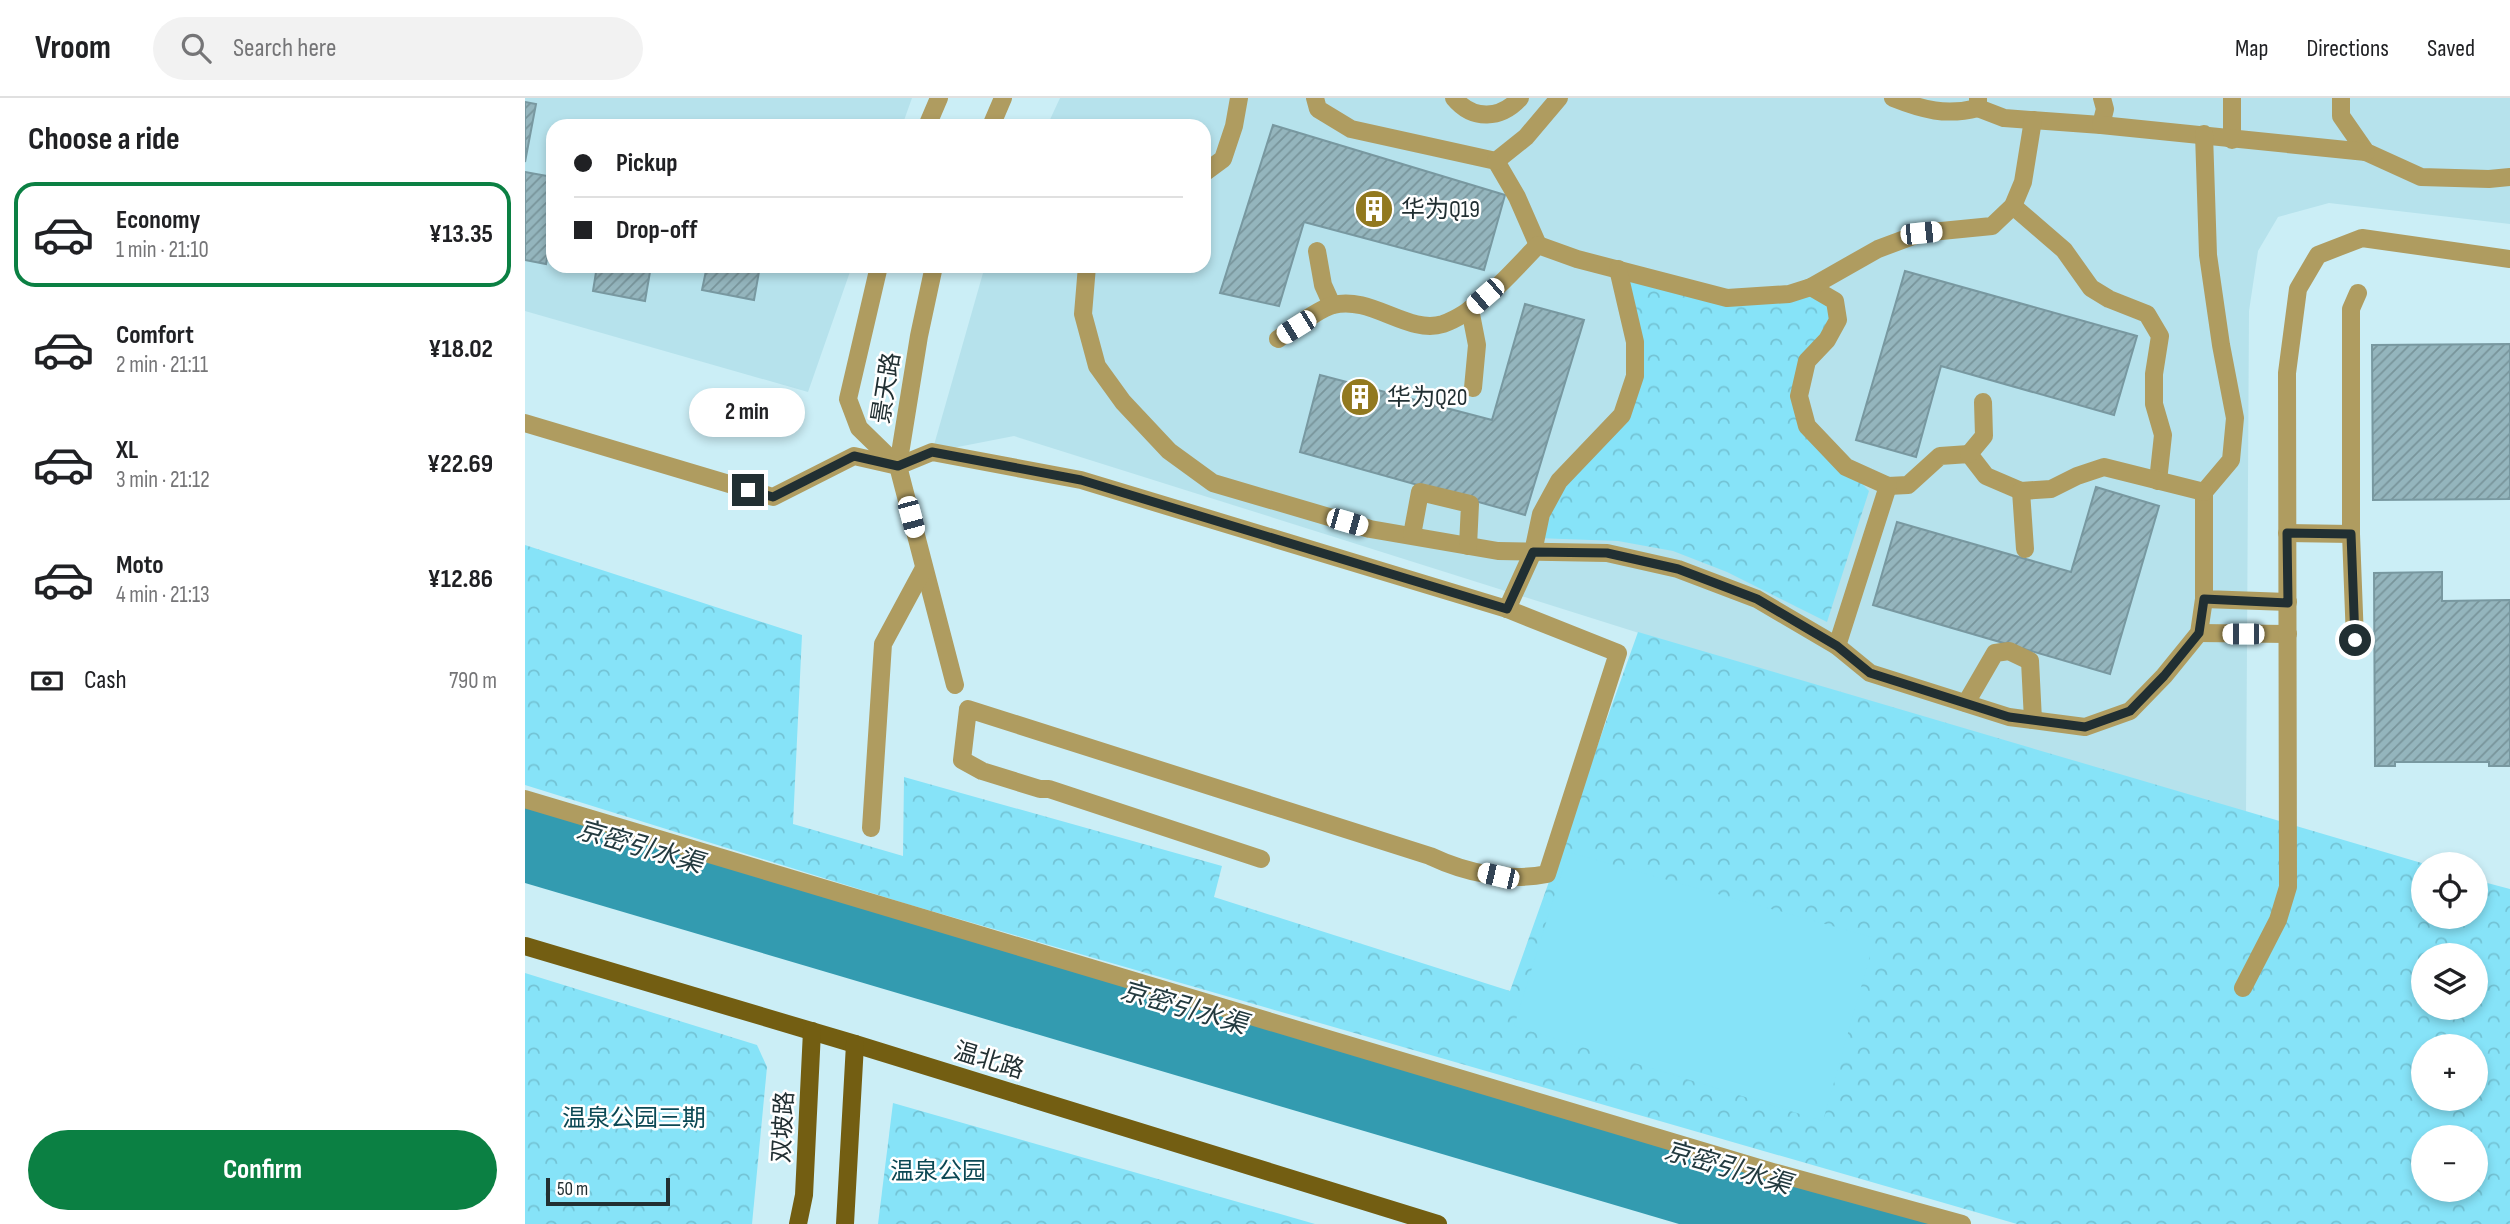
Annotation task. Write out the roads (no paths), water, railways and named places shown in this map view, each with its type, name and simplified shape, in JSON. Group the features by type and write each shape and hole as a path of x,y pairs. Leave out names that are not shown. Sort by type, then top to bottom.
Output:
{"main road":[{"name":"温北路","path":"525,946 855,1044 1438,1224"},
{"name":"双坡路","path":"798,1224 804,1195 812,1031"},
{"path":"845,1224 855,1044"}],"street":[{"path":"930,119 939,98"},
{"path":"994,119 1003,98"},
{"path":"1211,168 1223,159 1234,126 1239,98"},
{"path":"1315,98 1318,109 1351,129 1496,161 1517,197 1538,245 1577,259 1727,298 1789,294 1811,287 1878,249 1921,233 1992,226 2013,206 2023,183 2033,120"},
{"path":"1454,98 1472,112 1485,115 1499,113 1520,98"},
{"path":"1496,161 1526,138 1559,98"},
{"path":"1893,98 1916,107 1957,113 1978,103 2004,118 2101,124 2204,134 2232,140 2367,152 2421,177 2510,177"},
{"path":"2101,124 2105,109 2102,98"},
{"path":"2232,98 2232,140"},
{"path":"2341,98 2341,116 2367,152"},
{"path":"1086,273 1083,314 1097,366 1123,402 1170,451 1213,483 1370,529 1498,551 1607,553 1678,569 1757,599 1837,646 1870,673 2009,717 2085,727 2130,711 2164,676 2199,633 2204,599 2204,492 2231,460 2235,418 2221,345 2209,255 2204,134"},
{"path":"2013,206 2064,250 2091,288 2109,299 2147,314 2160,336 2154,374 2154,404 2163,435 2158,481"},
{"path":"2243,988 2278,920 2288,887 2287,373 2298,289 2318,255 2362,238 2510,259"},
{"path":"1278,339 1332,305 1355,303 1415,324 1441,324 1470,309 1515,270 1538,245"},
{"path":"1317,251 1323,285 1332,305"},
{"path":"1507,609 1533,552 1541,514 1559,481 1622,415 1635,376 1635,342 1618,269"},
{"name":"景天路","path":"877,273 848,399 859,428 898,466"},
{"name":"景天路","path":"898,466 933,273"},
{"path":"1811,287 1835,301 1838,320 1827,340 1807,361 1799,396 1807,426 1846,467 1888,486 1908,485 1940,456 1969,454 1984,436 1983,402"},
{"path":"2355,640 2351,534 2351,309 2358,293"},
{"path":"1470,309 1477,345 1473,387"},
{"path":"525,422 773,497 854,456 898,466 932,452 1081,480 1507,609 1618,653 1547,874 1523,879 1447,864 1430,856 968,709 962,760 982,771 1040,789 1049,789 1261,859"},
{"path":"1969,454 1986,476 2021,491 2051,489 2104,467 2204,492"},
{"path":"898,466 955,685"},
{"path":"1837,646 1888,486"},
{"path":"2021,491 2025,549"},
{"path":"1412,536 1420,492 1470,504 1468,546"},
{"path":"2287,533 2351,534"},
{"path":"871,828 883,644 924,568"},
{"path":"2204,599 2288,603"},
{"path":"2199,633 2288,634"},
{"path":"1966,703 1995,653 2009,651 2030,661 2033,720"},
{"path":"525,799 1773,1172 1962,1224"}],"water":[{"name":"京密引水渠","path":"525,803 1939,1224 1679,1224 525,883"}],"place":[{"name":"华为Q19","path":"1374,209"},
{"name":"华为Q20","path":"1360,397"}],"park label":[{"name":"温泉公园三期","path":"634,1118"},
{"name":"温泉公园","path":"938,1171"}]}
